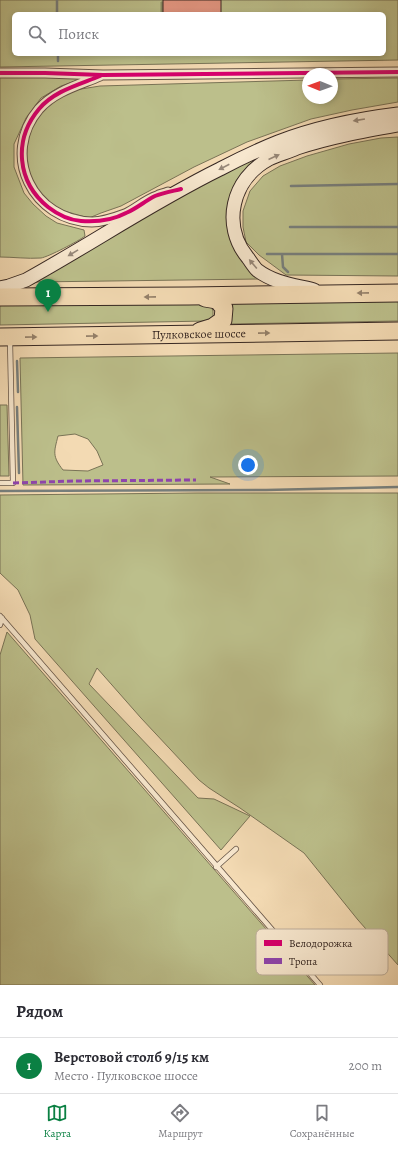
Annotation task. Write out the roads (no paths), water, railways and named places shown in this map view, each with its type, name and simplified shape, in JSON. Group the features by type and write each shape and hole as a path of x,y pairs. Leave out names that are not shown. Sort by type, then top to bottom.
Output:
{"highway":[{"path":"0,297 398,293"},
{"path":"183,335 213,327 223,320 224,308 217,300 189,296"},
{"name":"Пулковское шоссе","path":"5,337 398,331"}],"main road":[{"path":"0,288 26,280 181,189 243,157 278,142 310,131 347,122 398,114"},
{"path":"328,294 278,281 256,269 240,248 234,228 233,210 237,195 243,182 249,175 269,159 316,142 360,131 398,125"}],"street":[{"path":"0,74 45,73 104,75 398,72"},
{"path":"104,75 64,90 46,102 33,117 24,138 22,150 24,174 29,185 42,202 56,213 79,221 94,222 125,214 156,196 181,189"}],"lane":[{"path":"0,483 13,483 5,337"},
{"path":"0,625 1,617"},
{"path":"1,617 271,929"},
{"path":"216,867 236,849"},
{"path":"311,975 320,985"}],"waterway":[{"path":"57,0 57,12"},
{"path":"58,56 58,61"},
{"path":"291,186 398,184"},
{"path":"290,227 398,227"},
{"path":"267,254 398,254"},
{"path":"282,254 283,267 288,272"},
{"path":"17,361 18,392"},
{"path":"17,407 19,473"},
{"path":"0,491 266,490 398,487"}],"place":[{"name":"Верстовой столб 9/15 км","path":"48,312"}]}
